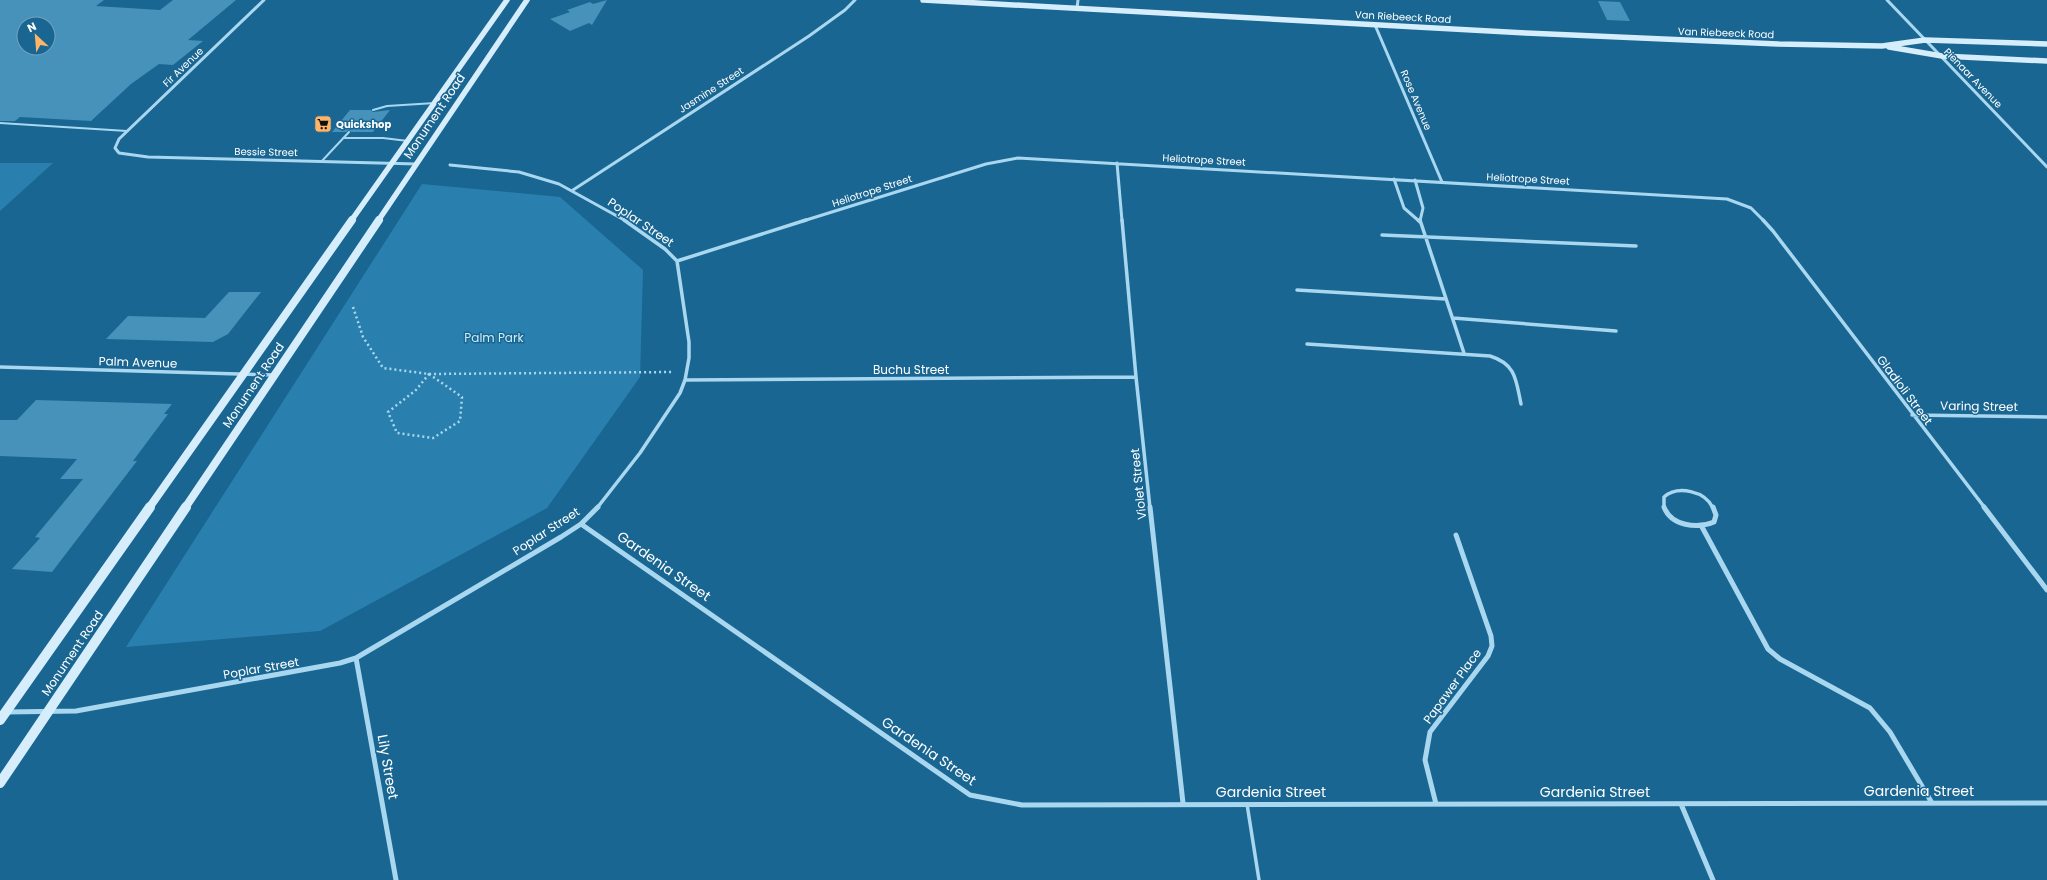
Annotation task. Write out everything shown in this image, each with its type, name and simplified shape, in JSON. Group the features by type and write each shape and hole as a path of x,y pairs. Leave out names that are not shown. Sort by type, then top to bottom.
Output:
{"main road":[{"name":"Monument Road","path":"0,720 3,712 507,0"},
{"name":"Monument Road","path":"0,783 527,0"},
{"name":"Van Riebeeck Road","path":"923,0 1375,25 1754,43 1882,46 1942,56 2047,61"},
{"name":"Van Riebeeck Road","path":"1882,46 1925,40 2047,44"}],"street":[{"name":"Fir Avenue","path":"116,148 119,139 127,131 264,0"},
{"name":"Jasmine Street","path":"573,190 809,36 855,0"},
{"path":"1077,8 1078,0"},
{"name":"Pienaar Avenue","path":"1887,0 2047,166"},
{"name":"Rose Avenue","path":"1375,25 1442,182"},
{"name":"Bessie Street","path":"116,148 119,153 148,157 418,164"},
{"name":"Heliotrope Street","path":"677,261 1002,160 1030,158 1717,198 1745,205"},
{"name":"Violet Street","path":"1117,163 1136,377 1183,803"},
{"name":"Poplar Street","path":"3,712 76,711 312,669 356,658 581,524 601,504 640,453 680,393 685,380 689,358 689,342 677,261 665,249 615,214 573,190 546,179 519,172 450,165"},
{"path":"1394,179 1404,208 1420,222 1464,353"},
{"path":"1415,180 1423,208 1420,222"},
{"name":"Gladioli Street","path":"1745,205 1758,215 1773,231 2047,590"},
{"path":"1382,235 1636,246"},
{"path":"1297,290 1446,299"},
{"path":"1453,318 1616,331"},
{"path":"1307,344 1489,355 1505,361 1513,371 1521,404"},
{"name":"Palm Avenue","path":"0,368 275,375"},
{"name":"Buchu Street","path":"685,380 1136,377"},
{"name":"Varing Street","path":"1912,415 2047,417"},
{"path":"1674,491 1686,491 1698,495 1708,501 1715,510 1716,518 1711,524 1702,527 1690,526 1673,518 1664,505 1663,501 1667,494 1674,491"},
{"name":"Gardenia Street","path":"581,524 606,539 970,795 1022,805 1183,803 2047,803"},
{"path":"1702,527 1768,650 1780,659 1870,708 1890,732 1932,803"},
{"name":"Papawer Place","path":"1436,804 1425,760 1430,732 1488,656 1492,646 1491,636 1456,535"},
{"name":"Lily Street","path":"356,658 396,880"},
{"path":"1681,804 1713,880"}],"lane":[{"path":"373,110 387,106 435,103"},
{"path":"0,123 127,131"},
{"path":"321,162 349,132"},
{"path":"343,138 383,138 408,140"},
{"path":"1247,804 1259,880"}],"path":[{"path":"353,307 364,337 383,368 429,374 687,372"},
{"path":"429,374 447,385 462,397 460,421 433,438 397,433 388,412 416,390 429,374"}],"green space":[{"path":"0,163 53,163 0,211"},
{"name":"Palm Park","path":"422,184 560,197 643,270 640,377 547,508 320,631 126,647"}],"building":[{"path":"0,0 104,0 96,6 160,10 173,0 236,0 188,40 203,41 173,65 159,64 131,84 91,121 20,117 15,121 0,121"},
{"path":"607,0 592,25 589,23 570,31 550,19 570,12 567,10 590,2 593,4"},
{"path":"1598,1 1620,2 1630,21 1607,20"},
{"path":"350,110 371,110 373,112 390,110 373,132 351,132 349,130 346,132 332,132"},
{"path":"229,292 261,292 228,334 213,342 106,339 128,316 205,318"},
{"path":"36,400 172,404 164,414 168,414 133,461 137,461 52,572 12,569 40,538 35,537 83,479 60,479 77,459 0,456 0,420 17,420"}],"place":[{"name":"Quickshop","path":"323,124"}]}
